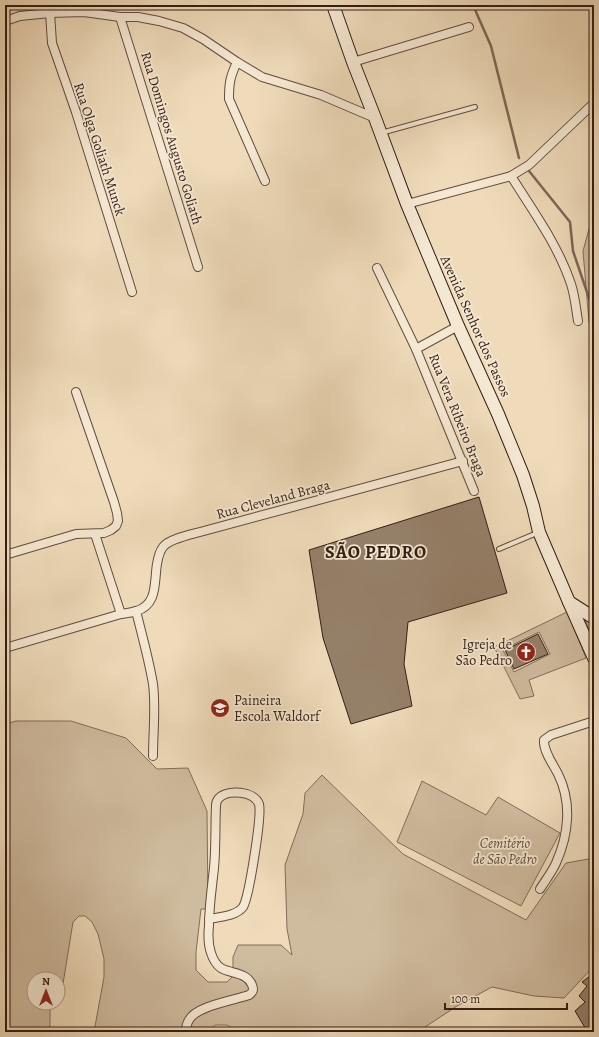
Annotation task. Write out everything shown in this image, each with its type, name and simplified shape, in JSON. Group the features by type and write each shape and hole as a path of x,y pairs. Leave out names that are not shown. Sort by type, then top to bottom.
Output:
{"street":[{"name":"Avenida Senhor dos Passos","path":"333,5 407,204 458,326 498,414 523,475 533,506 539,532 594,658"},
{"path":"5,21 20,16 50,12 84,12 120,17 138,17 159,21 183,28 203,38 237,62 262,76 320,96 375,118"},
{"name":"Rua Olga Goliath Munck","path":"50,12 52,43 78,120 132,292"},
{"name":"Rua Domingos Augusto Goliath","path":"120,17 198,267"},
{"path":"353,62 469,27"},
{"path":"237,62 231,74 229,99 265,181"},
{"path":"407,204 511,176 529,165 594,103"},
{"path":"511,176 558,252 571,286 578,321"},
{"name":"Rua Vera Ribeiro Braga","path":"377,268 416,349 474,491"},
{"name":"Rua Vera Ribeiro Braga","path":"416,349 458,326"},
{"path":"5,555 76,534 104,533 116,526 118,521 117,513 76,392"},
{"name":"Rua Cleveland Braga","path":"136,611 149,603 153,596 158,555 163,546 170,542 200,532 463,461"},
{"path":"95,534 121,614"},
{"path":"569,602 594,618"},
{"path":"5,648 136,611 153,685 153,756"},
{"path":"540,889 555,864 562,848 568,812 563,786 545,748 544,740 551,735 594,721"},
{"path":"186,1032 189,1020 194,1014 216,1004 249,995 253,991 250,980 244,976 220,968 214,961 210,952 208,941 209,919 214,866 217,801 220,797 226,794 243,793 250,795 256,799 259,805 260,814 246,899 243,906 239,910 209,919"}],"lane":[{"path":"381,133 475,107"},
{"path":"499,549 539,532"}],"green space":[{"path":"589,229 594,234 594,332 589,322 583,251"},
{"path":"567,612 586,658 529,680 534,696 520,699 494,647 500,644 514,672 550,654 539,632 504,649 501,644"},
{"path":"584,617 594,622 594,643"},
{"path":"16,721 71,721 126,738 157,769 188,768 207,811 208,909 201,909 196,952 196,970 208,982 227,982 233,976 233,957 238,945 281,945 292,955 287,929 285,865 303,814 305,793 322,775 403,854 526,920 566,863 594,858 594,966 564,998 534,996 492,987 457,1006 425,1027 429,1029 429,1032 239,1032 227,1025 215,1025 208,1032 94,1032 104,977 104,959 98,934 92,922 85,916 79,916 73,922 65,971 26,971 26,1011 50,1011 50,1032 5,1032 5,724"},
{"name":"Cemitério de São Pedro","path":"422,781 486,815 498,797 560,833 521,906 397,842"}],"building":[{"path":"479,497 507,593 408,622 404,664 412,706 351,724 323,638 309,550"},
{"name":"Igreja de São Pedro","path":"538,634 548,654 514,669 505,650"},
{"path":"594,973 594,1024 587,1031 575,1011 585,1002 579,996 587,986 582,982"}],"waterway":[{"path":"473,5 491,46 519,158"},
{"path":"529,171 570,222 573,251 591,304 594,308"}],"place":[{"name":"Igreja de São Pedro","path":"526,652"},
{"name":"Paineira Escola Waldorf","path":"220,708"}],"district":[{"name":"SÃO PEDRO","path":"376,552"}]}
